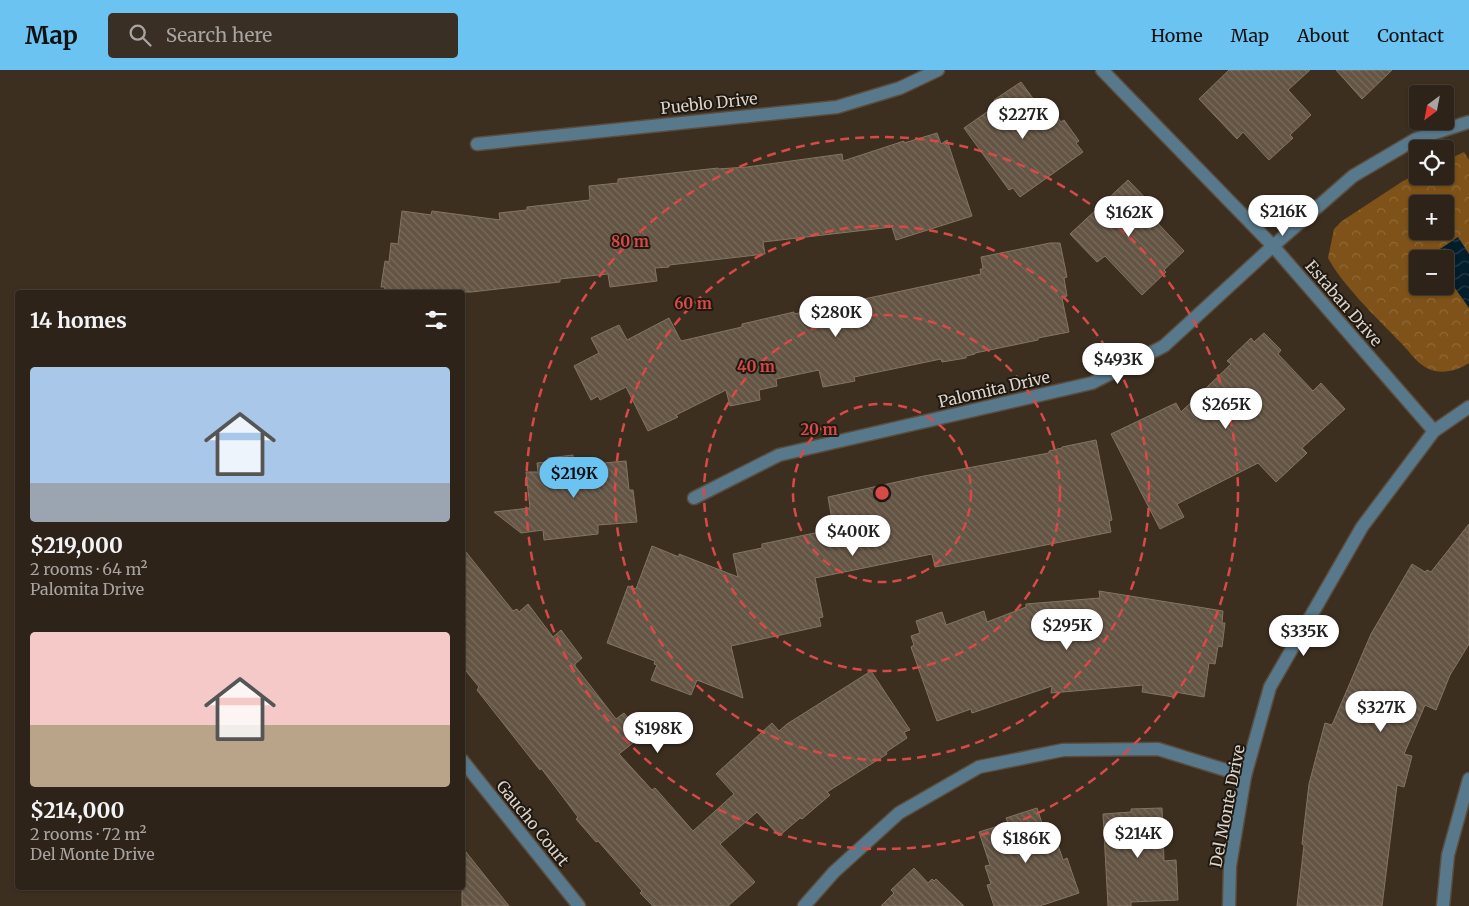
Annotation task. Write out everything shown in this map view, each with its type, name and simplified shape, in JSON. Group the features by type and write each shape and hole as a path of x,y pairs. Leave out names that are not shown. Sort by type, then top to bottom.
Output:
{"street":[{"name":"Pueblo Drive","path":"477,144 837,107 900,88 938,70"},
{"name":"Estaban Drive","path":"1102,70 1273,246 1434,431"},
{"name":"Palomita Drive","path":"694,498 779,455 1092,383 1164,346 1353,176 1416,139 1469,122"},
{"name":"Del Monte Drive","path":"1229,906 1230,866 1245,776 1270,687 1362,527 1434,431 1469,407"},
{"path":"804,906 834,872 899,813 979,767 1063,750 1158,749 1245,776"},
{"name":"Gaucho Court","path":"465,764 579,906"},
{"path":"1442,906 1448,855 1469,779"}],"green space":[{"path":"1464,152 1469,160 1469,363 1454,370 1442,372 1431,370 1415,359 1342,280 1328,258 1334,229 1342,221 1409,178 1409,185 1454,185 1454,157"}],"water":[{"path":"1458,237 1469,254 1469,308 1454,287 1454,250 1438,250"}],"building":[{"path":"1229,70 1310,70 1288,90 1311,115 1290,135 1293,138 1269,160 1243,132 1237,139 1199,99"},
{"path":"1336,70 1392,70 1362,99"},
{"path":"1021,82 1043,112 1050,107 1061,122 1064,120 1079,141 1076,143 1083,152 1020,197 1013,188 1009,190 964,128 997,105 994,100"},
{"path":"937,133 941,144 947,140 972,216 896,240 892,227 763,242 765,254 669,265 669,267 655,268 657,281 610,287 608,274 560,279 560,282 471,292 465,292 465,290 384,290 385,287 381,287 385,261 389,262 391,243 398,244 402,211 431,215 432,211 500,220 499,213 527,210 527,207 590,200 589,186 618,183 618,179 718,168 747,167 842,154 843,161 904,141 904,143"},
{"path":"1128,180 1155,208 1149,214 1184,251 1142,295 1105,256 1097,262 1070,234"},
{"path":"1050,243 1060,243 1067,277 1064,278 1067,296 1062,298 1069,332 975,353 966,356 966,358 942,362 941,359 854,377 855,381 823,387 819,370 776,379 777,386 759,390 760,400 730,406 726,390 676,415 678,417 648,431 626,387 600,400 598,396 591,400 574,366 599,353 591,338 619,325 627,340 669,318 681,341 742,327 742,324 794,312 794,314 981,274 980,269 983,269 981,257"},
{"path":"1264,333 1281,350 1278,354 1313,391 1321,383 1345,409 1302,448 1307,453 1276,482 1258,463 1177,504 1184,517 1160,529 1111,434 1176,403 1181,412 1231,364 1227,361 1251,338 1254,342"},
{"path":"1096,440 1112,520 1109,521 1111,532 935,567 932,554 815,578 823,617 819,618 821,626 731,646 743,698 697,680 691,695 651,680 657,665 654,664 655,661 607,643 628,586 636,589 652,546 679,557 679,554 738,577 733,554 762,548 762,544 824,531 823,522 832,520 828,497 924,476 1049,453 1049,451 1062,447"},
{"path":"573,455 573,460 592,458 593,464 626,461 629,490 633,490 637,522 598,525 598,534 544,540 543,530 521,533 494,512 530,508 526,472 538,472 537,463 548,462 548,458"},
{"path":"1469,524 1469,644 1450,675 1436,710 1425,705 1404,754 1412,756 1404,787 1397,785 1382,906 1297,906 1309,784 1325,723 1332,725 1371,634 1412,564 1425,572 1427,570 1431,572"},
{"path":"465,551 513,611 517,609 519,612 528,604 553,637 561,630 582,658 575,666 616,719 624,713 640,734 633,740 634,742 619,754 652,790 655,788 693,831 734,794 716,774 772,723 779,731 871,671 910,730 904,732 907,738 886,752 887,754 827,792 830,795 779,836 757,812 720,844 755,882 728,906 653,906 640,893 642,891 598,841 596,842 576,819 578,817 541,768 540,770 477,690 479,687 465,670"},
{"path":"1099,591 1223,611 1222,623 1225,623 1222,647 1218,646 1215,664 1209,663 1204,697 1175,692 1174,697 1142,692 1143,685 1051,693 1052,686 972,713 971,709 937,721 911,647 914,645 911,636 920,633 916,621 942,612 946,625 984,611 987,622 1026,607 1026,604 1100,598"},
{"path":"1037,808 1049,844 1057,842 1063,860 1067,858 1079,893 1040,906 994,906 987,885 991,884 985,866 990,865 979,832 1008,823 1006,818"},
{"path":"1162,808 1164,861 1176,860 1178,900 1131,902 1131,906 1108,906 1103,814 1131,812 1131,809"},
{"path":"465,851 509,906 462,906 462,890 465,890"},
{"path":"914,868 928,883 932,879 934,881 936,879 964,906 881,906 894,893 891,890"}]}
